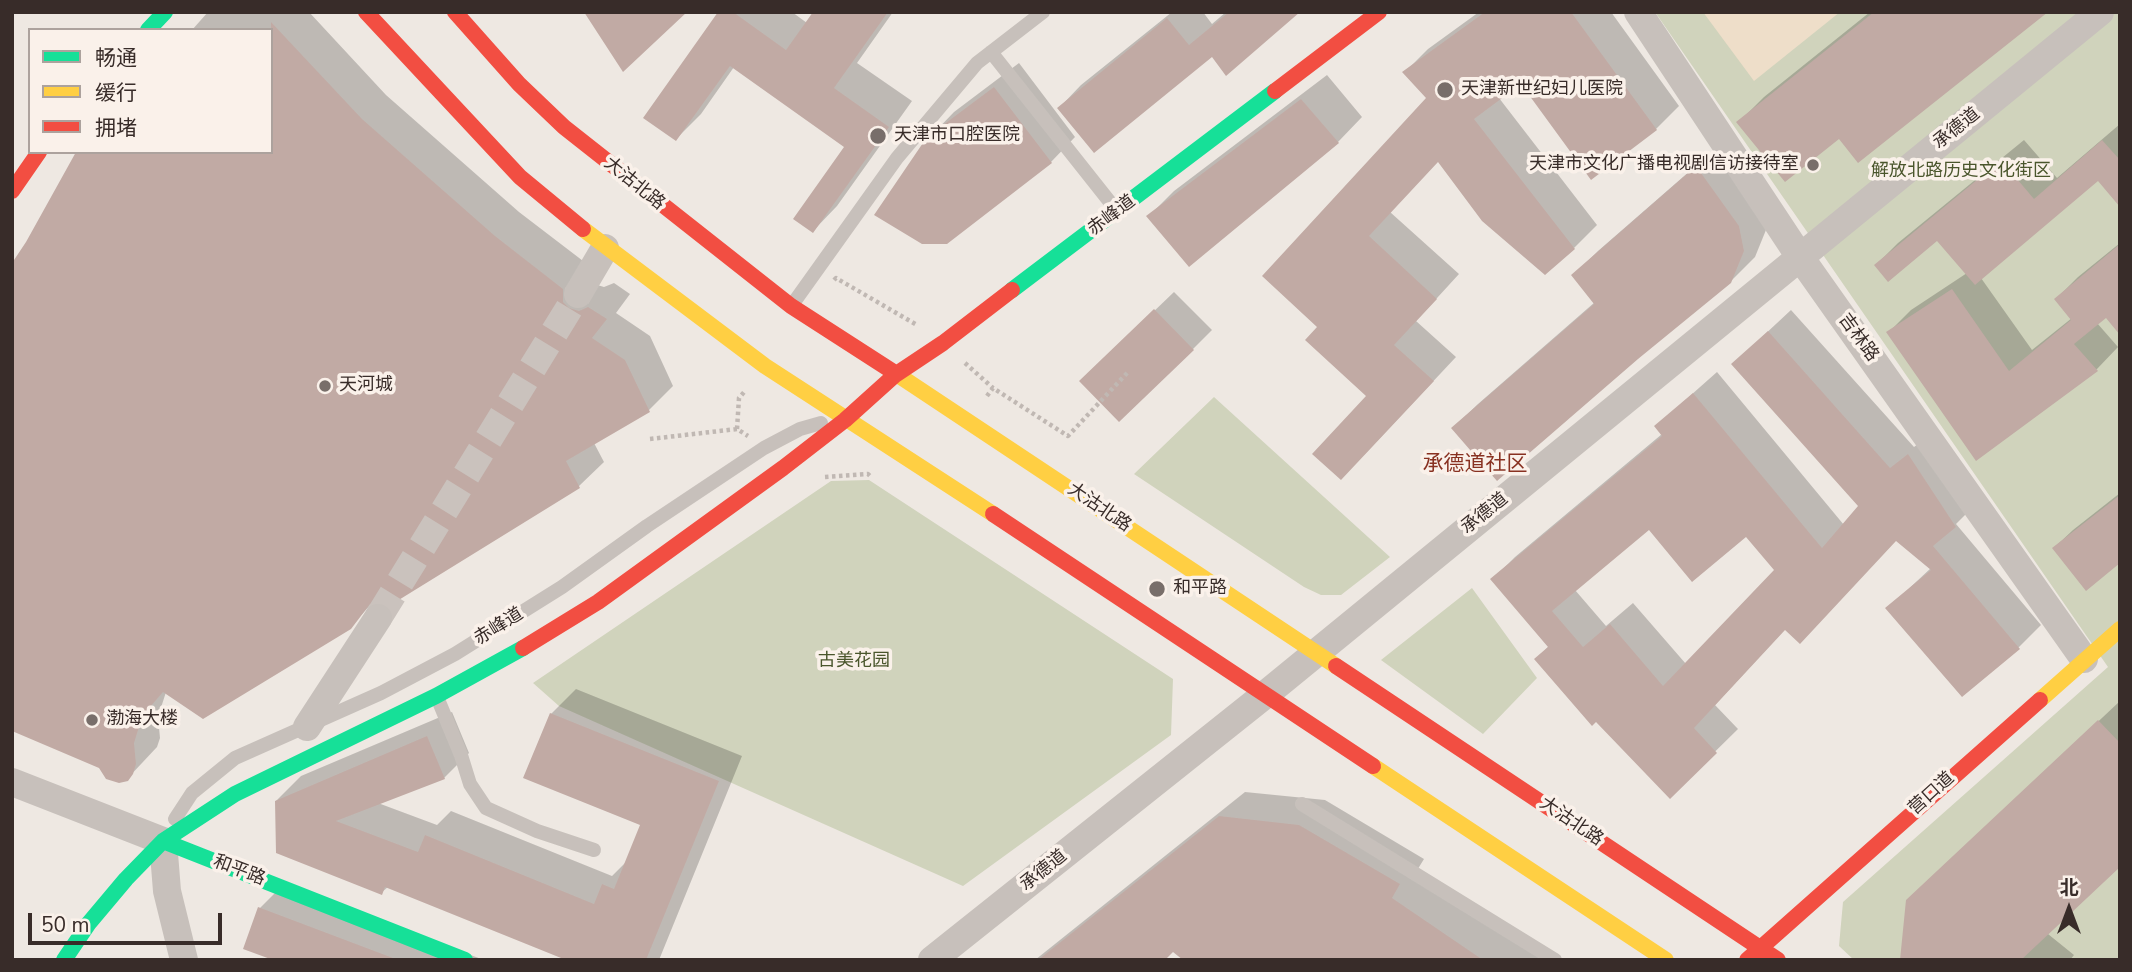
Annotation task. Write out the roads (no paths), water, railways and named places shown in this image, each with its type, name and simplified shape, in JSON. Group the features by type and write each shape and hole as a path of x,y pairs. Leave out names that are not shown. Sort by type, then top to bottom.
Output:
{"main road":[{"path":"150,28 165,12"},
{"path":"366,12 520,177 605,248 765,366 1010,525 1666,960"},
{"name":"大沽北路","path":"455,12 519,84 564,127 791,306 1778,960"},
{"name":"赤峰道","path":"64,960 89,923 126,878 163,841 236,794 436,696 508,657 598,602 783,468 845,420 895,375 943,343 1379,12"},
{"path":"12,191 38,154"},
{"name":"营口道","path":"1747,960 2120,629"},
{"name":"和平路","path":"163,841 465,960"}],"street":[{"name":"吉林路","path":"1638,12 1804,264 2084,659"},
{"name":"承德道","path":"1804,264 2100,12"},
{"name":"承德道","path":"951,960 1804,264 2120,15"},
{"path":"578,294 605,248"},
{"path":"307,727 377,618"},
{"name":"承德道","path":"932,960 1272,698"},
{"name":"和平路","path":"12,782 163,841"},
{"path":"163,841 157,875 157,904 168,960"},
{"path":"163,841 167,891 184,960"}],"lane":[{"path":"791,306 897,158 977,63 1043,12"},
{"path":"991,52 1117,212"},
{"name":"赤峰道","path":"163,841 192,793 235,758 381,693 490,634 774,442 800,429 845,420"},
{"path":"436,696 470,784 486,808 537,831 594,850"},
{"path":"1302,804 1548,958"}],"tunnel":[{"path":"378,618 578,294"}],"place":[{"name":"天津新世纪妇儿医院","path":"1445,90"},
{"name":"天津市口腔医院","path":"878,136"},
{"name":"天津市文化广播电视剧信访接待室","path":"1813,165"},
{"name":"天河城","path":"325,386"},
{"name":"和平路","path":"1157,589"},
{"name":"渤海大楼","path":"92,720"}],"district":[{"name":"承德道社区","path":"1475,465"}],"park label":[{"name":"解放北路历史文化街区","path":"1961,172"},
{"name":"古美花园","path":"854,662"}]}
